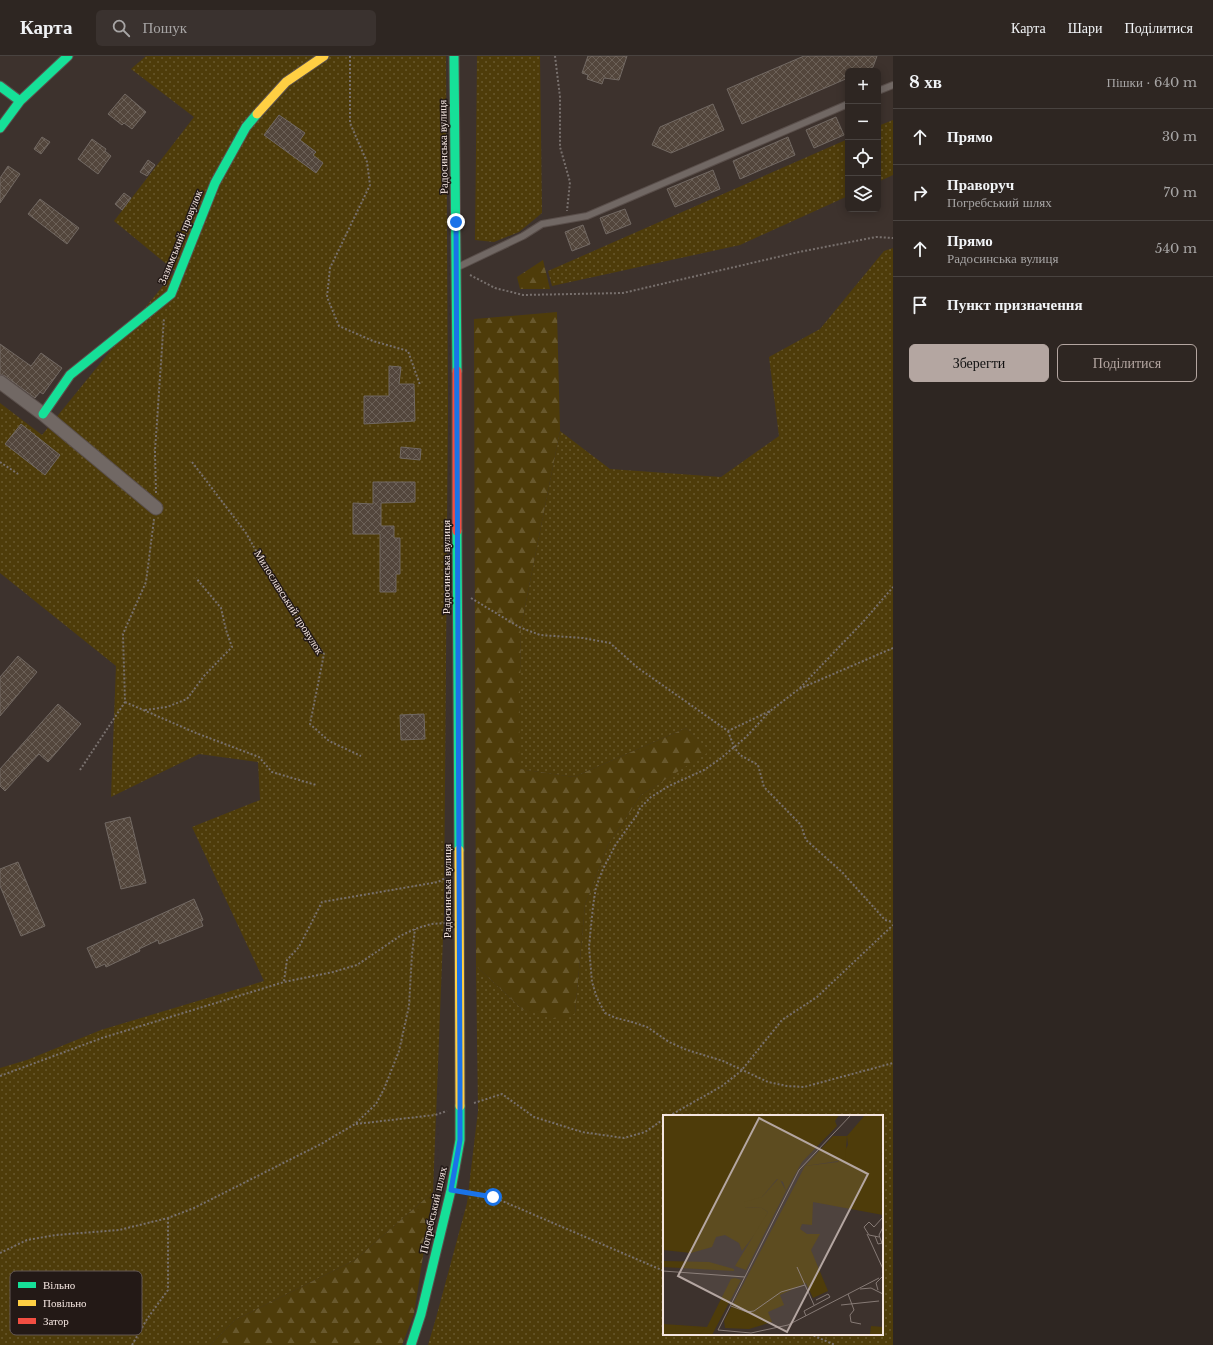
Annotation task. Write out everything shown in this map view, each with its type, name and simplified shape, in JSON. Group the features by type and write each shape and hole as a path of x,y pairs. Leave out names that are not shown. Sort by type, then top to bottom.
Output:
{"main road":[{"path":"0,128 20,101 68,56"},
{"name":"Зазимський провулок","path":"42,414 70,375 171,294 215,183 246,127 286,82 324,56"},
{"name":"Радосинська вулиця","path":"454,56 460,1078"},
{"path":"0,86 20,101"},
{"name":"Погребський шлях","path":"411,1345 421,1314 451,1190 460,1140 460,1078"}],"street":[{"path":"0,382 42,414 156,508"}],"lane":[{"path":"881,90 893,85"},
{"path":"456,268 523,236 542,224 587,216 845,105"}],"path":[{"path":"350,56 350,123 367,162 370,185 330,268 327,297 339,326 373,341 408,351 420,385"},
{"path":"555,56 560,98 560,147 570,182 566,220"},
{"path":"456,268 495,288 523,295 623,293 799,252 876,237 893,238"},
{"path":"80,770 125,702 123,634 146,582 156,508 155,451 164,319 166,312"},
{"path":"0,462 18,474"},
{"name":"Милославський провулок","path":"192,462 246,533 280,593 324,654 310,724 329,741 361,756"},
{"path":"144,710 167,707 187,699 204,676 232,646 226,630 221,608 196,578"},
{"path":"893,588 863,622 799,689 770,711 746,737 704,770 669,786 651,797 640,808 637,815 616,844 603,869 596,887 589,947 592,982 597,998 605,1013 616,1018 647,1027 669,1042 687,1050 723,1062 768,1082 787,1086 804,1087 893,1063"},
{"path":"458,590 519,628 540,635 583,638 610,643 638,668 728,731 734,747 740,756 758,765 764,787 801,825 806,840 842,872 885,920 893,924 818,997 782,1020 741,1071 722,1086 671,1115"},
{"path":"799,689 893,648"},
{"path":"125,702 196,733 260,757 272,772 316,785"},
{"path":"728,731 770,711"},
{"path":"284,982 287,960 299,947 322,902 438,882 459,869"},
{"path":"0,1076 102,1038 284,982 333,972 356,965 415,928 431,924 460,922"},
{"path":"0,1253 27,1240 56,1235 119,1230 168,1218 208,1201 321,1144 355,1124 376,1104 384,1089 399,1052 408,1006 415,928"},
{"path":"355,1124 435,1115 502,1094 534,1117 582,1132 624,1138 645,1132 663,1120"},
{"path":"451,1190 493,1197 663,1271"},
{"path":"142,1326 168,1290 168,1218"},
{"path":"132,1345 137,1335"},
{"path":"812,1335 835,1345"}],"green space":[{"path":"146,56 446,56 448,406 444,912 433,1192 355,1260 235,1320 210,1345 0,1345 0,1068 27,1060 101,1030 264,981 192,827 260,800 258,762 199,754 111,797 116,666 0,573 0,403 42,435 175,271 114,221 194,117 131,69"},
{"path":"477,56 540,56 542,213 519,232 494,242 475,240"},
{"path":"893,120 893,175 881,181 881,140 881,125"},
{"path":"845,140 845,197 740,245 552,286 548,271"},
{"path":"893,248 893,1345 428,1345 467,1203 478,1111 476,966 523,1010 575,1013 585,905 608,845 641,795 709,751 686,728 574,777 518,769 521,627 560,431 610,469 721,477 779,436 769,357 820,329 884,251"},
{"path":"543,260 550,289 520,289 517,277"},
{"path":"557,312 560,431 521,627 519,769 574,777 686,728 710,751 641,795 608,845 585,905 575,1013 564,1021 523,1010 476,966 474,319"},
{"path":"433,1192 414,1314 402,1345 210,1345 235,1320 355,1260"}],"building":[{"path":"588,56 627,56 619,80 604,78 602,84 587,79 588,75 582,73"},
{"path":"804,56 877,56 873,67 845,68 845,79 742,124 727,89"},
{"path":"125,94 146,112 132,129 124,123 122,125 108,114"},
{"path":"713,104 724,130 671,153 652,145 660,127"},
{"path":"279,115 305,133 300,140 316,152 313,155 323,163 316,173 264,135"},
{"path":"836,117 844,135 814,148 806,130"},
{"path":"42,137 50,142 41,154 34,149"},
{"path":"788,137 795,155 740,179 733,161"},
{"path":"92,139 106,149 105,151 111,156 98,174 78,159"},
{"path":"148,160 155,165 147,176 140,172"},
{"path":"8,166 20,174 0,203 0,178"},
{"path":"713,170 720,189 675,207 667,189"},
{"path":"124,193 131,198 122,210 115,204"},
{"path":"40,199 79,228 67,244 28,214"},
{"path":"625,209 631,224 606,234 600,218"},
{"path":"583,225 590,244 572,251 565,232"},
{"path":"0,344 31,366 41,353 62,368 43,394 40,392 35,398 0,374"},
{"path":"389,366 401,367 399,384 414,384 415,421 364,424 364,396 389,396"},
{"path":"21,424 60,455 45,475 5,444"},
{"path":"401,447 421,449 420,460 400,458"},
{"path":"373,482 415,482 415,502 381,503 381,526 394,526 394,538 400,538 400,574 396,574 396,592 380,592 380,534 353,534 353,503 373,504"},
{"path":"18,656 37,672 0,716 0,677"},
{"path":"58,704 81,724 48,762 39,754 5,791 0,786 0,769"},
{"path":"424,714 425,739 401,740 400,715"},
{"path":"130,817 146,883 121,889 105,823"},
{"path":"18,862 45,926 21,936 0,886 0,869"},
{"path":"194,899 203,920 201,921 203,926 159,944 158,940 139,949 140,951 106,967 105,964 96,968 87,948"}],"traffic: fast":[{"path":"0,128 20,101 68,56"},
{"path":"454,56 457,371"},
{"path":"0,86 20,101"},
{"path":"43,414 70,375 171,294 215,183 246,127 257,114"},
{"path":"457,531 459,850"},
{"path":"411,1345 421,1314 451,1190 460,1140 460,1106"}],"traffic: slow":[{"path":"257,114 286,82 324,56"},
{"path":"459,850 460,1106"}],"traffic: jam":[{"path":"457,371 457,531"}],"route":[{"path":"456,222 460,1140 451,1190 493,1197"}]}
